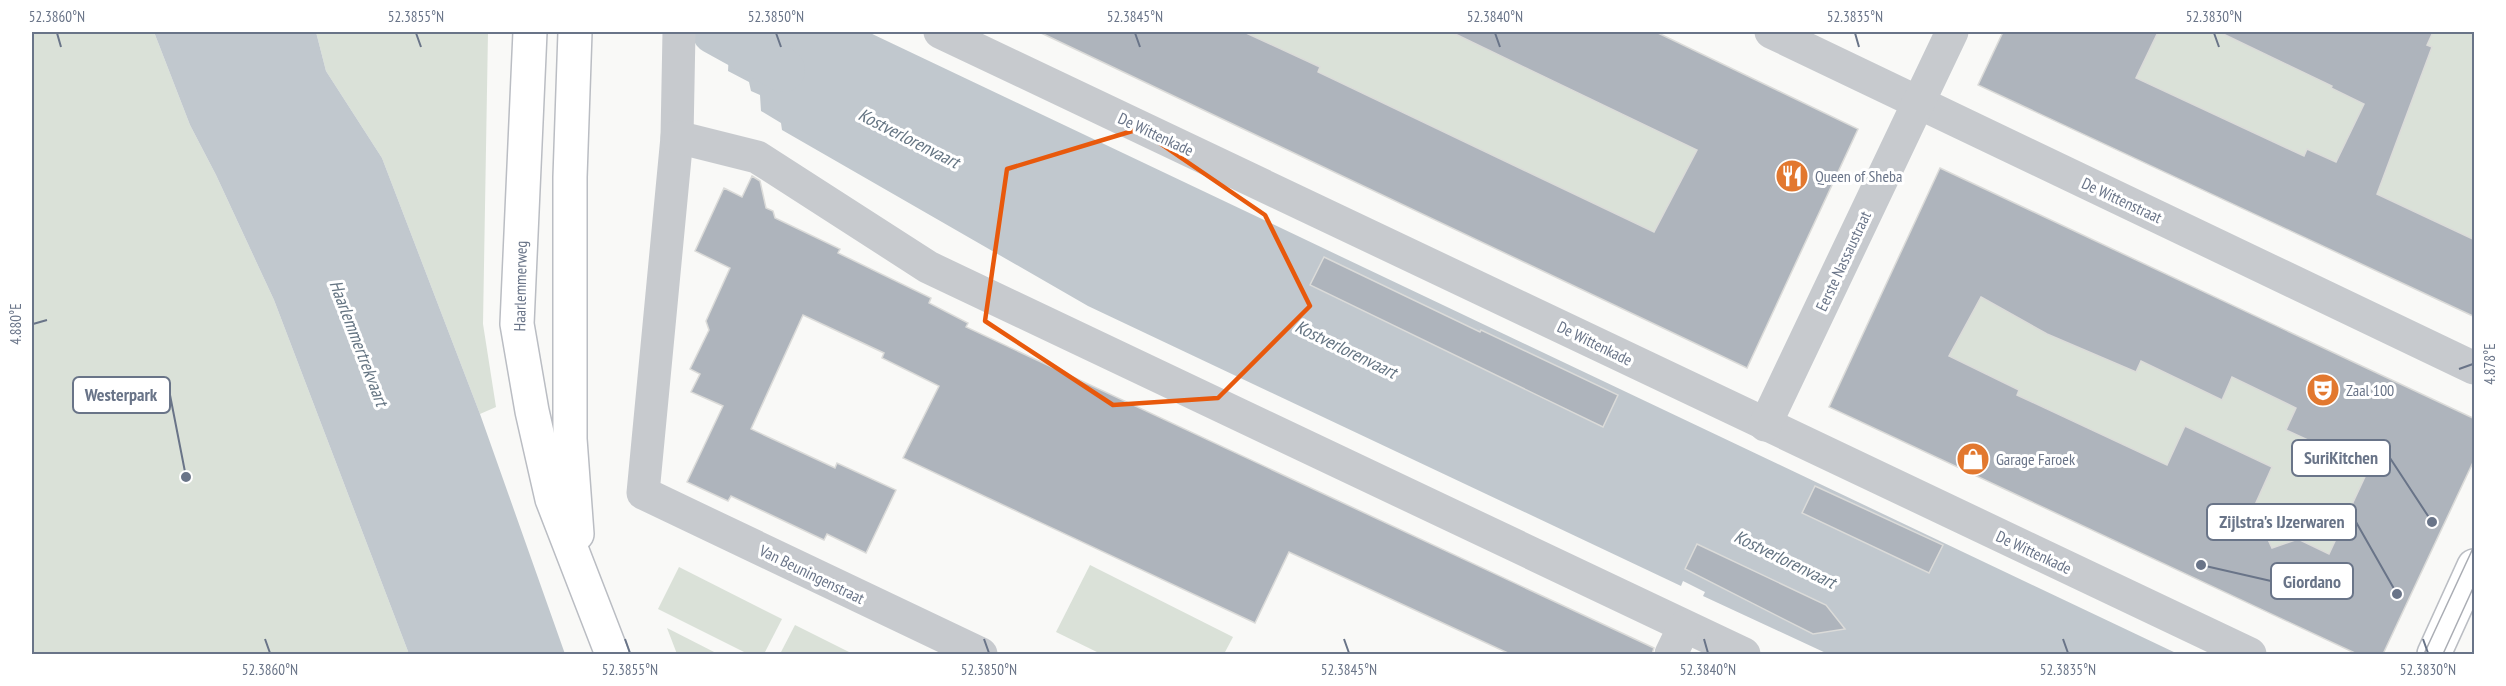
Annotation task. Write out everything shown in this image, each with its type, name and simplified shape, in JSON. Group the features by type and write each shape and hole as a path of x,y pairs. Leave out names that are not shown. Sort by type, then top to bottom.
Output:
{"main road":[{"name":"Haarlemmerweg","path":"530,32 517,324 532,411 552,499 612,654"},
{"name":"Haarlemmerweg","path":"575,32 570,177 570,439 580,568"},
{"path":"2434,654 2475,566"}],"street":[{"name":"De Wittenkade","path":"940,32 2250,654"},
{"name":"De Wittenstraat","path":"1771,32 2475,368"},
{"name":"Eerste Nassaustraat","path":"1765,425 1952,32"},
{"path":"679,47 677,137 757,157 928,267 1678,641 1744,654"},
{"name":"Van Beuningenstraat","path":"677,137 643,492 981,654"}],"highlighted area":[{"path":"1139,129 1265,215 1310,306 1218,398 1113,405 985,321 1007,169"}],"shaded area":[{"path":"32,32 154,32 190,125 216,175 274,300 409,654 32,654"},
{"path":"316,32 488,32 483,324 496,407 480,414 382,158 326,71"},
{"path":"1186,32 1589,32 1796,132 1721,293"},
{"path":"2052,32 2474,32 2474,249 2040,56"},
{"path":"1972,228 2448,448 2382,607 1909,377"},
{"path":"1090,565 1233,637 1224,654 1101,654 1056,632"},
{"path":"679,567 782,619 764,654 748,654 658,609"},
{"path":"795,625 853,654 780,654"},
{"path":"667,628 718,654 677,654"}],"water":[{"name":"Haarlemmertrekvaart","path":"154,32 316,32 326,71 382,158 480,414 565,654 409,654 274,300 216,175 190,125"},
{"path":"730,32 868,32 2178,654 1828,654 1703,596 1705,592 1683,581 1681,586 1088,306 782,130 781,123 761,111 760,95 751,91 749,82 728,71"}],"building":[{"path":"1039,32 1244,32 1320,67 1318,72 1654,232 1697,150 1451,32 1656,32 1858,129 1747,368"},
{"path":"2003,32 2158,32 2136,78 2304,156 2307,149 2336,162 2364,104 2331,88 2332,86 2219,32 2433,32 2427,45 2432,47 2377,194 2475,240 2475,317 1978,85"},
{"path":"1940,168 2475,419 2475,458 2383,654 2357,654 1829,407","holes":["1981,297 2047,334 2136,372 2141,361 2222,400 2232,377 2296,408 2286,430 2369,468 2329,554 2298,539 2272,548 2259,520 2250,516 2272,467 2185,426 2167,465 2017,395 2019,390 1949,356"]},
{"path":"752,176 760,181 766,208 773,211 775,218 840,249 838,253 931,298 929,303 968,323 966,327 1654,648 1652,654 1510,654 1289,552 1255,623 903,458 939,386 882,358 884,353 803,315 751,429 835,468 837,463 896,490 866,553 827,534 824,540 731,496 728,501 687,482 723,406 691,392 700,374 690,369 709,330 706,321 730,268 695,251 724,188 742,197"},
{"path":"1324,257 1618,395 1603,427 1310,285"},
{"path":"1815,486 1943,545 1929,573 1802,513"},
{"path":"1697,544 1826,605 1845,629 1813,634 1685,569"}],"waterway":[{"name":"Kostverlorenvaart","path":"714,32 783,70"}],"tram line":[{"path":"2424,654 2474,546"},
{"path":"2443,654 2474,586"}],"place":[{"name":"Queen of Sheba","path":"1792,176"},
{"name":"Zaal 100","path":"2323,390"},
{"name":"Garage Faroek","path":"1973,459"},
{"name":"Westerpark","path":"186,477"},
{"name":"SuriKitchen","path":"2432,522"},
{"name":"Giordano","path":"2201,565"},
{"name":"Zijlstra's IJzerwaren","path":"2397,594"}]}
